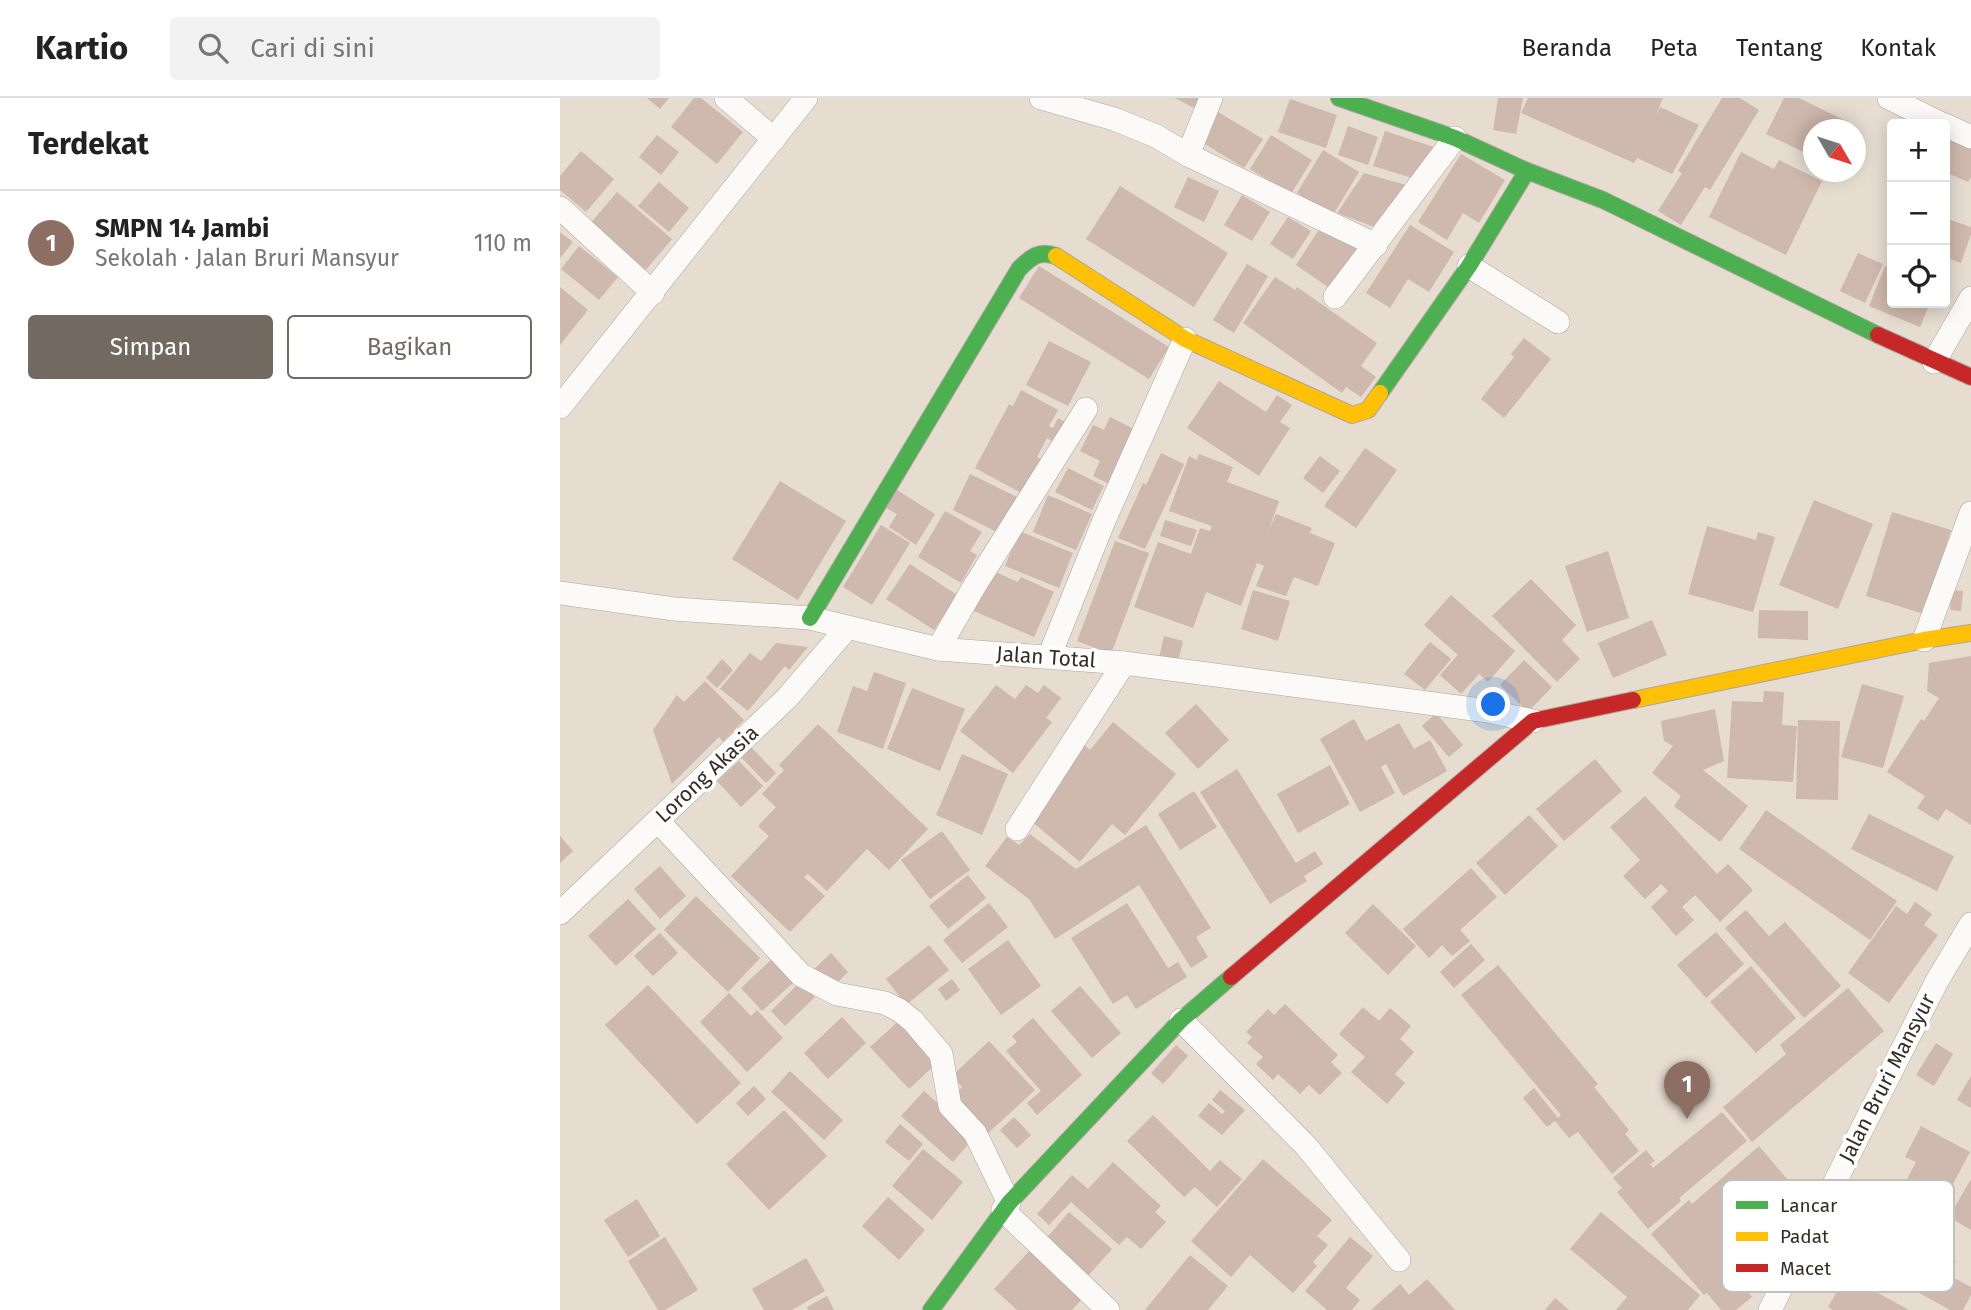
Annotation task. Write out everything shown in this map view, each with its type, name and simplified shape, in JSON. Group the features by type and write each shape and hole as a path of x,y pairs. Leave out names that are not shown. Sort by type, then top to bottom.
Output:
{"street":[{"path":"726,98 774,139"},
{"path":"564,394 653,293 806,98"},
{"path":"1041,98 1114,119 1156,136 1188,155 1376,246"},
{"path":"1188,155 1211,98"},
{"path":"1339,98 1455,138 1527,171 1603,200 1934,362 1971,377"},
{"path":"1889,98 1932,119"},
{"path":"1950,128 1971,137"},
{"path":"1335,297 1455,138"},
{"path":"810,618 1019,269 1036,253 1046,251 1057,256 1185,339 1352,415 1368,410 1469,266 1527,171"},
{"path":"560,208 653,293"},
{"path":"1469,266 1558,322"},
{"path":"1934,362 1971,298"},
{"path":"1049,657 1103,523 1185,339"},
{"path":"938,649 1086,410"},
{"path":"1924,640 1971,513"},
{"name":"Jalan Total","path":"560,593 674,609 810,618 938,649 1124,663 1488,711 1533,721"},
{"name":"Lorong Akasia","path":"560,913 787,698 847,628"},
{"path":"931,1310 1006,1207 1181,1020 1533,721 1924,640 1971,633"},
{"path":"1017,829 1124,663"},
{"path":"658,821 800,975 837,994 885,1003 913,1021 941,1054 950,1106 975,1133 1006,1207 1108,1310"},
{"name":"Jalan Bruri Mansyur","path":"1836,1180 1937,981 1971,924"},
{"path":"1181,1020 1306,1146 1399,1260"},
{"name":"Jalan Bruri Mansyur","path":"1770,1310 1779,1292"}],"building":[{"path":"647,98 669,98 660,109"},
{"path":"694,98 701,98 743,132 717,164 671,127"},
{"path":"1175,98 1203,98 1196,109"},
{"path":"1498,98 1523,98 1516,134 1493,130"},
{"path":"1528,98 1663,98 1655,117 1660,107 1699,125 1672,174 1637,158 1634,163 1521,113"},
{"path":"1722,98 1740,98 1759,110 1710,190 1705,187 1681,225 1658,211 1682,173 1678,171"},
{"path":"1784,98 1799,98 1842,119 1803,119 1803,152 1766,134"},
{"path":"1290,99 1337,115 1326,148 1278,132"},
{"path":"1218,112 1263,139 1244,168 1200,141"},
{"path":"1348,126 1378,137 1368,165 1338,155"},
{"path":"1385,131 1437,148 1412,178 1373,166"},
{"path":"657,135 679,152 661,175 639,157"},
{"path":"1271,135 1312,160 1291,194 1250,169"},
{"path":"1950,139 1971,148 1971,177 1968,182 1950,174"},
{"path":"1323,150 1359,172 1333,215 1297,193"},
{"path":"581,151 614,179 586,212 560,190 560,176"},
{"path":"1741,152 1774,169 1779,160 1803,172 1803,182 1822,182 1786,255 1709,217"},
{"path":"1461,154 1505,180 1479,223 1463,213 1447,240 1418,222"},
{"path":"1364,173 1406,185 1377,228 1337,213"},
{"path":"1188,177 1219,191 1204,222 1174,207"},
{"path":"659,182 689,208 669,232 638,206"},
{"path":"1120,186 1228,253 1194,307 1086,239"},
{"path":"617,192 672,239 644,272 589,225"},
{"path":"1242,195 1270,212 1252,241 1224,225"},
{"path":"1288,217 1311,231 1293,259 1270,244"},
{"path":"1950,220 1971,227 1961,263 1950,259"},
{"path":"1322,225 1361,251 1334,291 1296,265"},
{"path":"1410,225 1454,252 1429,292 1408,279 1390,308 1366,293"},
{"path":"560,232 573,242 560,258"},
{"path":"579,246 618,277 599,300 561,269"},
{"path":"1858,253 1883,264 1865,303 1840,291"},
{"path":"1247,264 1268,276 1234,333 1213,320"},
{"path":"1039,266 1169,347 1149,379 1019,298"},
{"path":"1885,266 1887,308 1928,308 1920,327 1869,306"},
{"path":"1275,277 1295,290 1297,287 1377,343 1361,366 1376,377 1361,397 1346,387 1342,393 1243,323"},
{"path":"560,287 588,310 560,345"},
{"path":"1524,338 1551,359 1504,418 1481,399 1514,357 1511,354"},
{"path":"1049,341 1091,362 1068,406 1026,385"},
{"path":"1219,381 1266,412 1277,395 1292,405 1280,422 1290,428 1259,476 1187,428"},
{"path":"1021,390 1058,410 1049,426 1053,428 1058,418 1067,423 1055,443 1047,438 1037,457 1045,462 1027,496 975,468 1009,404 1013,406"},
{"path":"1110,417 1136,430 1109,484 1093,476 1100,461 1080,451 1093,425 1104,430"},
{"path":"1365,448 1397,470 1356,528 1324,506"},
{"path":"1161,453 1184,464 1145,549 1118,538 1143,483 1146,485"},
{"path":"1199,454 1233,467 1227,482 1279,501 1268,532 1276,514 1312,528 1310,533 1335,543 1318,586 1294,577 1286,596 1256,586 1264,566 1257,563 1241,606 1206,592 1193,628 1134,607 1158,542 1191,554 1200,528 1210,531 1212,526 1169,511 1189,456 1197,460"},
{"path":"1320,456 1340,471 1323,493 1303,478"},
{"path":"1068,468 1104,486 1092,510 1055,492"},
{"path":"970,474 1017,497 999,533 953,510"},
{"path":"780,481 846,521 798,600 732,559"},
{"path":"897,490 935,514 916,545 889,527 897,514 886,508"},
{"path":"1048,495 1092,514 1076,550 1033,532"},
{"path":"1814,500 1873,524 1838,609 1779,585"},
{"path":"945,511 982,532 970,551 977,555 961,583 918,557"},
{"path":"1892,512 1951,530 1924,614 1866,596"},
{"path":"1165,520 1197,530 1191,546 1160,536"},
{"path":"881,525 910,543 872,605 843,587"},
{"path":"1707,526 1756,540 1758,532 1775,537 1753,612 1688,594"},
{"path":"1019,531 1073,553 1059,588 1005,566"},
{"path":"1115,541 1149,553 1111,654 1077,641"},
{"path":"1608,551 1629,618 1587,632 1565,566"},
{"path":"910,564 957,595 934,630 886,599"},
{"path":"986,568 1018,582 1021,577 1054,592 1034,637 969,609"},
{"path":"1531,579 1576,625 1562,640 1580,659 1557,682 1492,616"},
{"path":"1253,590 1290,601 1278,641 1241,629"},
{"path":"1952,590 1963,591 1961,611 1950,610"},
{"path":"1451,595 1515,651 1488,682 1479,674 1461,694 1440,675 1458,655 1424,625"},
{"path":"1759,610 1808,611 1808,640 1758,638"},
{"path":"1652,620 1667,655 1613,678 1598,643"},
{"path":"1164,636 1183,641 1178,662 1159,658"},
{"path":"1430,642 1451,659 1425,690 1404,674"},
{"path":"776,643 808,647 789,670 785,666 748,711 720,689 750,653 761,661"},
{"path":"1971,656 1971,825 1946,809 1938,821 1917,808 1925,796 1887,772 1921,719 1924,721 1939,698 1927,691 1929,663"},
{"path":"722,659 733,670 717,688 706,678"},
{"path":"1524,660 1552,687 1528,712 1500,685"},
{"path":"874,672 906,683 883,749 837,732 853,686 867,691"},
{"path":"705,681 744,720 723,742 719,737 672,784 653,730 677,695 684,702"},
{"path":"1862,684 1904,696 1883,768 1841,757"},
{"path":"996,685 1015,699 1026,685 1038,693 1044,685 1061,698 1046,718 1052,722 1013,773 960,731"},
{"path":"912,688 965,709 940,771 887,749"},
{"path":"1764,691 1784,692 1782,725 1797,726 1793,782 1727,778 1732,701 1763,702"},
{"path":"1196,704 1229,740 1198,769 1165,733"},
{"path":"1715,709 1724,761 1703,770 1748,806 1720,842 1674,806 1681,796 1652,773 1673,746 1664,741 1661,721"},
{"path":"1436,713 1463,745 1449,757 1422,726"},
{"path":"1354,719 1366,741 1399,723 1414,749 1430,740 1447,771 1403,796 1386,764 1381,767 1395,793 1360,812 1320,739"},
{"path":"1798,720 1840,721 1838,800 1796,799"},
{"path":"1113,722 1176,774 1125,835 1112,824 1080,862 1030,820 1062,782 1055,776 1082,743 1090,750"},
{"path":"818,724 928,829 889,870 867,849 827,891 808,874 804,877 825,896 790,932 731,876 769,836 758,826 776,807 762,794 784,770 779,765"},
{"path":"749,745 776,773 766,783 739,755"},
{"path":"962,754 1008,774 982,835 936,815"},
{"path":"1595,759 1622,791 1564,841 1536,809"},
{"path":"739,761 763,786 741,807 717,781"},
{"path":"1330,765 1350,804 1298,833 1277,794"},
{"path":"1237,769 1296,863 1315,851 1323,864 1304,876 1307,881 1270,904 1200,792"},
{"path":"1194,791 1217,827 1180,850 1158,814"},
{"path":"1645,796 1717,874 1728,864 1753,890 1720,922 1695,895 1682,907 1694,920 1676,936 1651,907 1668,891 1661,884 1645,899 1623,876 1640,860 1610,827"},
{"path":"1766,810 1897,901 1870,940 1739,849"},
{"path":"1869,814 1954,856 1937,891 1851,849"},
{"path":"1529,815 1558,846 1505,895 1476,863"},
{"path":"1146,825 1211,928 1196,937 1208,957 1191,968 1139,885 1055,939 1029,899 985,866 1007,837 1019,845 1030,834 1076,869"},
{"path":"942,831 970,870 930,899 901,860"},
{"path":"560,836 573,851 560,863"},
{"path":"660,866 686,896 660,919 634,889"},
{"path":"1471,868 1497,897 1460,930 1470,941 1452,956 1442,945 1429,958 1403,929"},
{"path":"968,875 986,898 948,929 929,906"},
{"path":"696,896 760,958 728,992 664,930"},
{"path":"628,899 656,929 616,966 588,936"},
{"path":"1915,902 1932,914 1924,925 1938,935 1889,1003 1848,973 1896,906 1907,914"},
{"path":"989,903 1008,927 962,963 943,940"},
{"path":"1127,903 1168,968 1178,962 1187,977 1136,1009 1127,995 1113,1004 1071,938"},
{"path":"1373,904 1416,946 1388,975 1345,933"},
{"path":"1746,910 1769,936 1785,922 1841,986 1804,1018 1725,928"},
{"path":"1716,932 1744,964 1706,998 1677,965"},
{"path":"660,933 678,953 653,976 634,956"},
{"path":"1008,940 1041,986 1001,1015 968,969"},
{"path":"1471,944 1485,960 1454,988 1440,972"},
{"path":"929,945 949,970 906,1005 886,979"},
{"path":"831,953 848,972 831,989 813,970"},
{"path":"773,958 795,981 762,1011 741,988"},
{"path":"1498,965 1598,1084 1594,1087 1629,1130 1625,1134 1639,1151 1612,1174 1578,1132 1569,1138 1555,1121 1547,1127 1523,1098 1534,1088 1558,1118 1561,1115 1461,995"},
{"path":"1751,966 1796,1018 1756,1053 1710,1002"},
{"path":"952,979 960,990 946,1001 938,989"},
{"path":"800,982 815,997 785,1026 771,1011"},
{"path":"648,985 741,1083 697,1124 605,1025"},
{"path":"1080,986 1121,1033 1092,1058 1051,1011"},
{"path":"1848,988 1884,1031 1752,1142 1723,1107 1786,1054 1780,1045"},
{"path":"729,993 751,1016 757,1010 783,1038 747,1072 700,1022"},
{"path":"1285,1004 1338,1055 1331,1062 1342,1073 1320,1095 1309,1085 1300,1094 1278,1074 1273,1080 1256,1064 1263,1057 1247,1043 1252,1037 1246,1032 1268,1009 1274,1015"},
{"path":"1363,1007 1379,1021 1390,1008 1411,1026 1400,1039 1414,1052 1395,1074 1405,1083 1387,1104 1351,1072 1365,1057 1339,1034"},
{"path":"842,1017 866,1043 828,1079 804,1053"},
{"path":"1033,1018 1082,1075 1037,1115 1027,1103 1041,1091 1006,1051 1017,1042 1012,1036"},
{"path":"901,1019 939,1061 909,1089 870,1047"},
{"path":"989,1041 1035,1090 985,1136 950,1098 962,1087 952,1076"},
{"path":"1936,1043 1953,1054 1934,1086 1916,1075"},
{"path":"1176,1045 1188,1056 1163,1084 1151,1073"},
{"path":"790,1071 843,1120 824,1140 771,1092"},
{"path":"1971,1076 1971,1108 1957,1100"},
{"path":"754,1086 766,1099 748,1116 736,1103"},
{"path":"1220,1090 1245,1110 1222,1135 1198,1116 1209,1103 1222,1114 1225,1111 1212,1100"},
{"path":"924,1091 975,1136 953,1162 901,1116"},
{"path":"784,1110 827,1156 769,1210 726,1164"},
{"path":"1722,1112 1747,1141 1679,1198 1681,1201 1648,1229 1617,1192 1622,1188 1613,1178 1646,1150 1655,1161 1650,1164 1653,1168"},
{"path":"1153,1115 1210,1171 1220,1160 1242,1179 1217,1207 1195,1187 1184,1197 1127,1141"},
{"path":"1014,1117 1031,1135 1017,1148 1000,1130"},
{"path":"900,1124 923,1144 909,1161 885,1142"},
{"path":"1921,1126 1970,1152 1954,1182 1954,1180 1907,1180 1916,1162 1905,1157"},
{"path":"1759,1146 1787,1179 1722,1180 1722,1292 1748,1292 1752,1297 1736,1310 1721,1310 1707,1293 1704,1295 1651,1234 1689,1200 1692,1204"},
{"path":"923,1149 963,1182 932,1220 892,1186"},
{"path":"1263,1159 1332,1220 1317,1236 1328,1245 1313,1262 1317,1266 1293,1293 1250,1255 1231,1277 1191,1241"},
{"path":"1113,1162 1161,1206 1155,1212 1166,1222 1141,1249 1127,1237 1119,1245 1071,1202 1049,1225 1037,1214 1072,1175 1088,1189"},
{"path":"1971,1179 1971,1230 1954,1220 1954,1208"},
{"path":"888,1197 925,1230 899,1260 862,1226"},
{"path":"637,1199 660,1236 628,1257 604,1220"},
{"path":"1069,1212 1112,1249 1086,1278 1044,1241"},
{"path":"1601,1212 1700,1295 1688,1310 1616,1310 1627,1297 1570,1249"},
{"path":"665,1237 698,1290 665,1310 658,1310 628,1261"},
{"path":"1350,1237 1373,1256 1346,1288 1360,1300 1352,1310 1327,1310 1305,1291"},
{"path":"1032,1248 1085,1296 1072,1310 1017,1310 994,1289"},
{"path":"1190,1255 1228,1286 1208,1310 1145,1310"},
{"path":"806,1258 825,1291 792,1310 764,1310 752,1289"},
{"path":"1954,1278 1971,1287 1971,1295 1963,1310 1950,1310 1918,1292 1954,1292"},
{"path":"1427,1279 1455,1310 1371,1310 1400,1284 1409,1295"},
{"path":"1837,1292 1876,1292 1909,1310 1833,1310 1828,1307"},
{"path":"827,1296 834,1310 808,1310 807,1307"},
{"path":"1555,1298 1569,1310 1545,1310"}],"traffic: fast":[{"path":"1339,98 1455,138 1527,171 1603,200 1878,335"},
{"path":"1380,393 1469,266 1527,171"},
{"path":"810,618 1019,269 1036,256 1056,256"},
{"path":"931,1310 1009,1203 1181,1020 1231,977"}],"traffic: slow":[{"path":"1056,256 1185,339 1352,415 1368,410 1380,393"},
{"path":"1633,700 1924,640 1971,633"}],"traffic: jam":[{"path":"1878,335 1971,377"},
{"path":"1231,977 1533,721 1633,700"}],"place":[{"name":"SMPN 14 Jambi","path":"1687,1119"}]}
